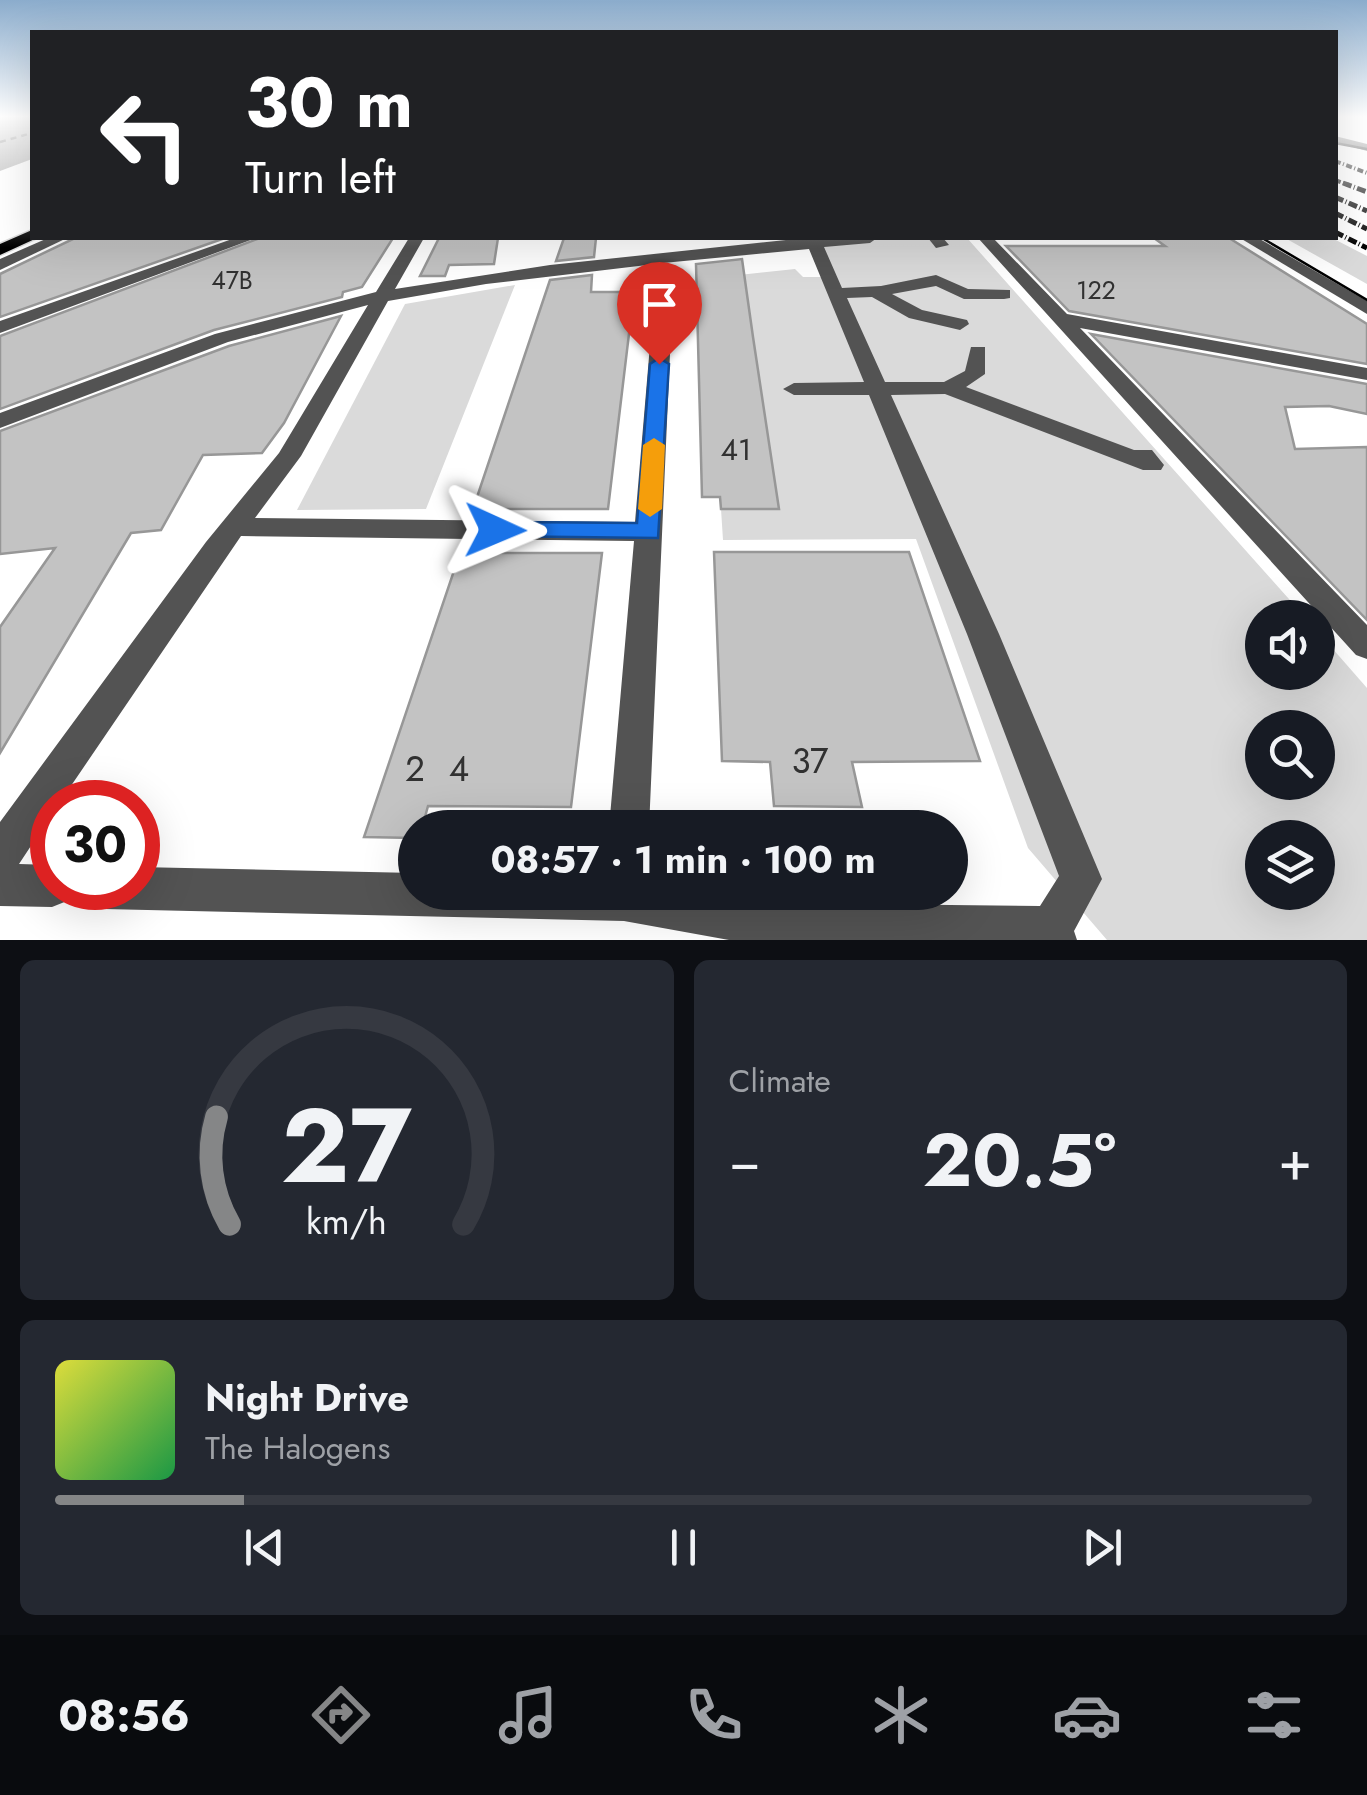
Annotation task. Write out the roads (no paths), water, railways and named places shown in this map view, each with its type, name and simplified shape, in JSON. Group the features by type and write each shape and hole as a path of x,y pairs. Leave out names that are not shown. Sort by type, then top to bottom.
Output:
{"main road":[{"path":"0,237 30,224"},
{"path":"0,250 30,236"}],"street":[{"path":"0,265 55,240"},
{"path":"0,327 242,240"},
{"path":"0,856 233,527 288,456 415,240"},
{"path":"976,240 1003,271 1004,294 1020,312"},
{"path":"987,240 1367,646"},
{"path":"1251,240 1367,309"},
{"path":"0,421 208,342 383,296 527,274 814,241 983,634 1080,879 1053,934 768,933 678,910"},
{"path":"630,810 664,286 654,261"},
{"path":"837,293 875,292 926,278 955,286 964,294 1004,294"},
{"path":"875,292 916,314 960,324"},
{"path":"1064,319 1367,374"},
{"path":"950,392 975,374 978,351"},
{"path":"794,388 874,385 950,392 1152,465 1143,455"},
{"path":"233,527 649,532"},
{"path":"0,886 30,886"},
{"path":"160,889 398,893"}],"tram line":[{"path":"1265,240 1367,300"}],"railway":[{"path":"1338,162 1367,173"},
{"path":"1338,181 1349,185"},
{"path":"1343,183 1367,192"},
{"path":"1338,198 1367,211"},
{"path":"1338,214 1367,229"},
{"path":"1338,234 1367,248"}]}
